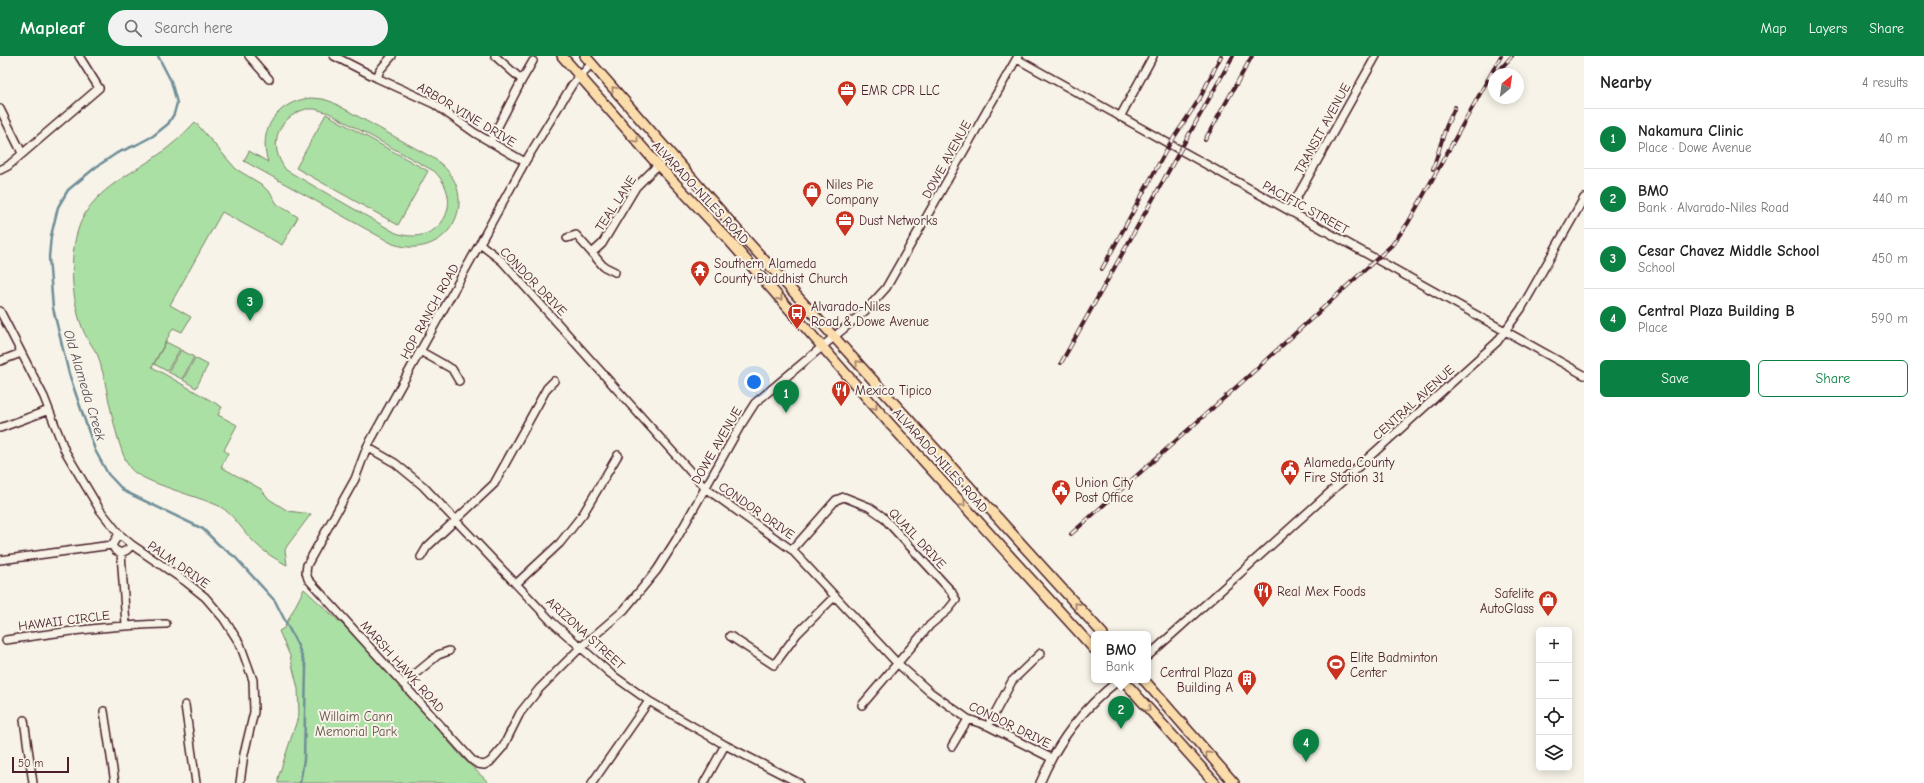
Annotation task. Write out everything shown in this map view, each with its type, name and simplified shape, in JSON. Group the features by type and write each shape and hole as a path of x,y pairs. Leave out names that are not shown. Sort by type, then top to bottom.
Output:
{"main road":[{"name":"ALVARADO-NILES ROAD","path":"562,56 658,165 726,237 890,424 1091,645"},
{"name":"ALVARADO-NILES ROAD","path":"585,56 735,228 1100,631"},
{"path":"1126,683 1214,783"},
{"path":"1147,683 1234,783"}],"street":[{"path":"0,170 99,88 79,56"},
{"path":"249,56 269,79"},
{"name":"ARBOR VINE DRIVE","path":"334,56 377,78 434,104 490,142 525,162"},
{"path":"377,78 380,70 392,56"},
{"path":"495,56 522,80"},
{"path":"1120,117 1153,56"},
{"name":"TRANSIT AVENUE","path":"1289,211 1376,56"},
{"name":"PACIFIC STREET","path":"1017,58 1120,117 1584,375"},
{"name":"DOWE AVENUE","path":"484,765 490,762 497,755 520,713 530,699 581,647 624,610 657,570 676,540 739,428 755,403 877,300 894,277 1017,58"},
{"path":"490,142 533,61"},
{"name":"HOP RANCH ROAD","path":"308,579 306,572 307,566 355,480 367,447 525,162 579,76 592,63"},
{"path":"0,109 22,153"},
{"name":"TEAL LANE","path":"592,253 602,244 636,187 658,165"},
{"name":"CENTRAL AVENUE","path":"1151,653 1488,351 1506,332 1521,310 1584,198"},
{"name":"TEAL LANE","path":"567,238 576,235 603,266 615,272"},
{"name":"CONDOR DRIVE","path":"480,244 502,261 705,488 792,550 897,663 930,692 968,719 988,726 1051,758"},
{"name":"PALM DRIVE","path":"2,314 48,410 73,468 99,509 119,534 132,546 185,581 205,597 224,619 240,644 253,680 254,712 244,754 240,783"},
{"path":"420,351 452,369 459,381"},
{"path":"0,361 21,353"},
{"path":"421,557 427,547 494,484 547,388 554,381"},
{"path":"0,428 48,410"},
{"name":"ARIZONA STREET","path":"367,447 395,463 423,486 517,583 552,622 611,674 649,701 725,744 799,783"},
{"path":"517,583 560,542 583,514 618,455"},
{"name":"QUAIL DRIVE","path":"792,550 836,500 844,497 869,507 882,516 951,591 956,600 948,610 930,625 897,663"},
{"path":"0,560 112,545 119,534"},
{"path":"112,545 115,550 121,553"},
{"name":"PALM DRIVE","path":"121,553 132,546"},
{"name":"HAWAII CIRCLE","path":"121,553 126,624"},
{"name":"MARSH HAWK ROAD","path":"308,579 472,760 478,764 484,765"},
{"path":"730,636 774,665 797,634 836,596"},
{"name":"HAWAII CIRCLE","path":"6,640 70,630 126,624 166,624"},
{"path":"403,684 438,655 449,650"},
{"path":"988,726 1012,681 1040,653"},
{"path":"862,704 897,663"},
{"path":"1040,783 1051,758 1068,731 1091,705 1116,683"},
{"path":"592,783 649,701"},
{"path":"185,705 196,783"},
{"path":"104,711 115,783"},
{"path":"952,746 968,719"},
{"path":"24,720 33,783"},
{"path":"704,783 725,744"}],"green space":[{"path":"311,98 323,99 332,102 433,158 449,172 457,188 459,205 455,221 445,234 431,243 414,247 393,244 244,161 249,151 268,162 265,150 265,138 268,128 280,111 299,100","holes":["306,109 315,109 329,113 434,171 444,183 448,196 448,209 444,220 436,228 425,234 411,236 396,233 286,170 280,161 277,151 276,142 278,134 282,126 296,113"]},
{"path":"326,114 428,171 398,225 296,168"},
{"path":"195,122 236,169 261,184 271,194 277,204 298,217 282,245 222,212 170,305 191,317 182,332 173,328 152,367 222,407 218,415 237,425 224,450 228,453 221,467 261,489 269,499 288,511 311,514 285,550 287,565 258,546 234,518 224,509 210,502 146,479 131,469 126,461 118,438 99,358 83,331 75,300 72,269 73,253 80,224 86,212 93,202 110,186 161,153"},
{"path":"166,342 180,349 167,371 154,364"},
{"path":"181,350 194,357 182,379 168,372"},
{"path":"195,358 208,365 196,388 183,380"},
{"name":"Willaim Cann Memorial Park","path":"304,589 344,626 391,674 461,756 489,783 278,783 278,778 299,714 298,689 290,656 279,631 284,628"}],"waterway":[{"name":"Old Alameda Creek","path":"158,56 171,81 177,103 174,114 168,124 153,136 117,153 96,167 68,190 58,207 51,236 49,257 53,308 69,374 95,450 108,474 124,491 203,529 219,545 235,557 275,601 298,646 306,667 304,760 300,783"}],"railway":[{"path":"1102,269 1169,145 1200,98 1221,56"},
{"path":"1061,363 1233,56"},
{"path":"1205,140 1252,56"},
{"path":"1071,534 1242,382 1392,245 1408,223 1501,56"},
{"path":"1501,68 1512,56"},
{"path":"1433,169 1446,127 1455,107"}],"place":[{"name":"EMR CPR LLC","path":"847,107"},
{"name":"Niles Pie Company","path":"812,208"},
{"name":"Dust Networks","path":"845,237"},
{"name":"Southern Alameda County Buddhist Church","path":"700,287"},
{"name":"Cesar Chavez Middle School","path":"250,321"},
{"name":"Alvarado-Niles Road & Dowe Avenue","path":"797,330"},
{"name":"Mexico Tipico","path":"841,407"},
{"name":"Nakamura Clinic","path":"786,413"},
{"name":"Alameda County Fire Station 31","path":"1290,486"},
{"name":"Union City Post Office","path":"1061,506"},
{"name":"Real Mex Foods","path":"1263,608"},
{"name":"Safelite AutoGlass","path":"1548,617"},
{"name":"Elite Badminton Center","path":"1336,681"},
{"name":"Central Plaza Building A","path":"1247,696"},
{"name":"BMO","path":"1121,729"},
{"name":"Central Plaza Building B","path":"1306,762"}]}
